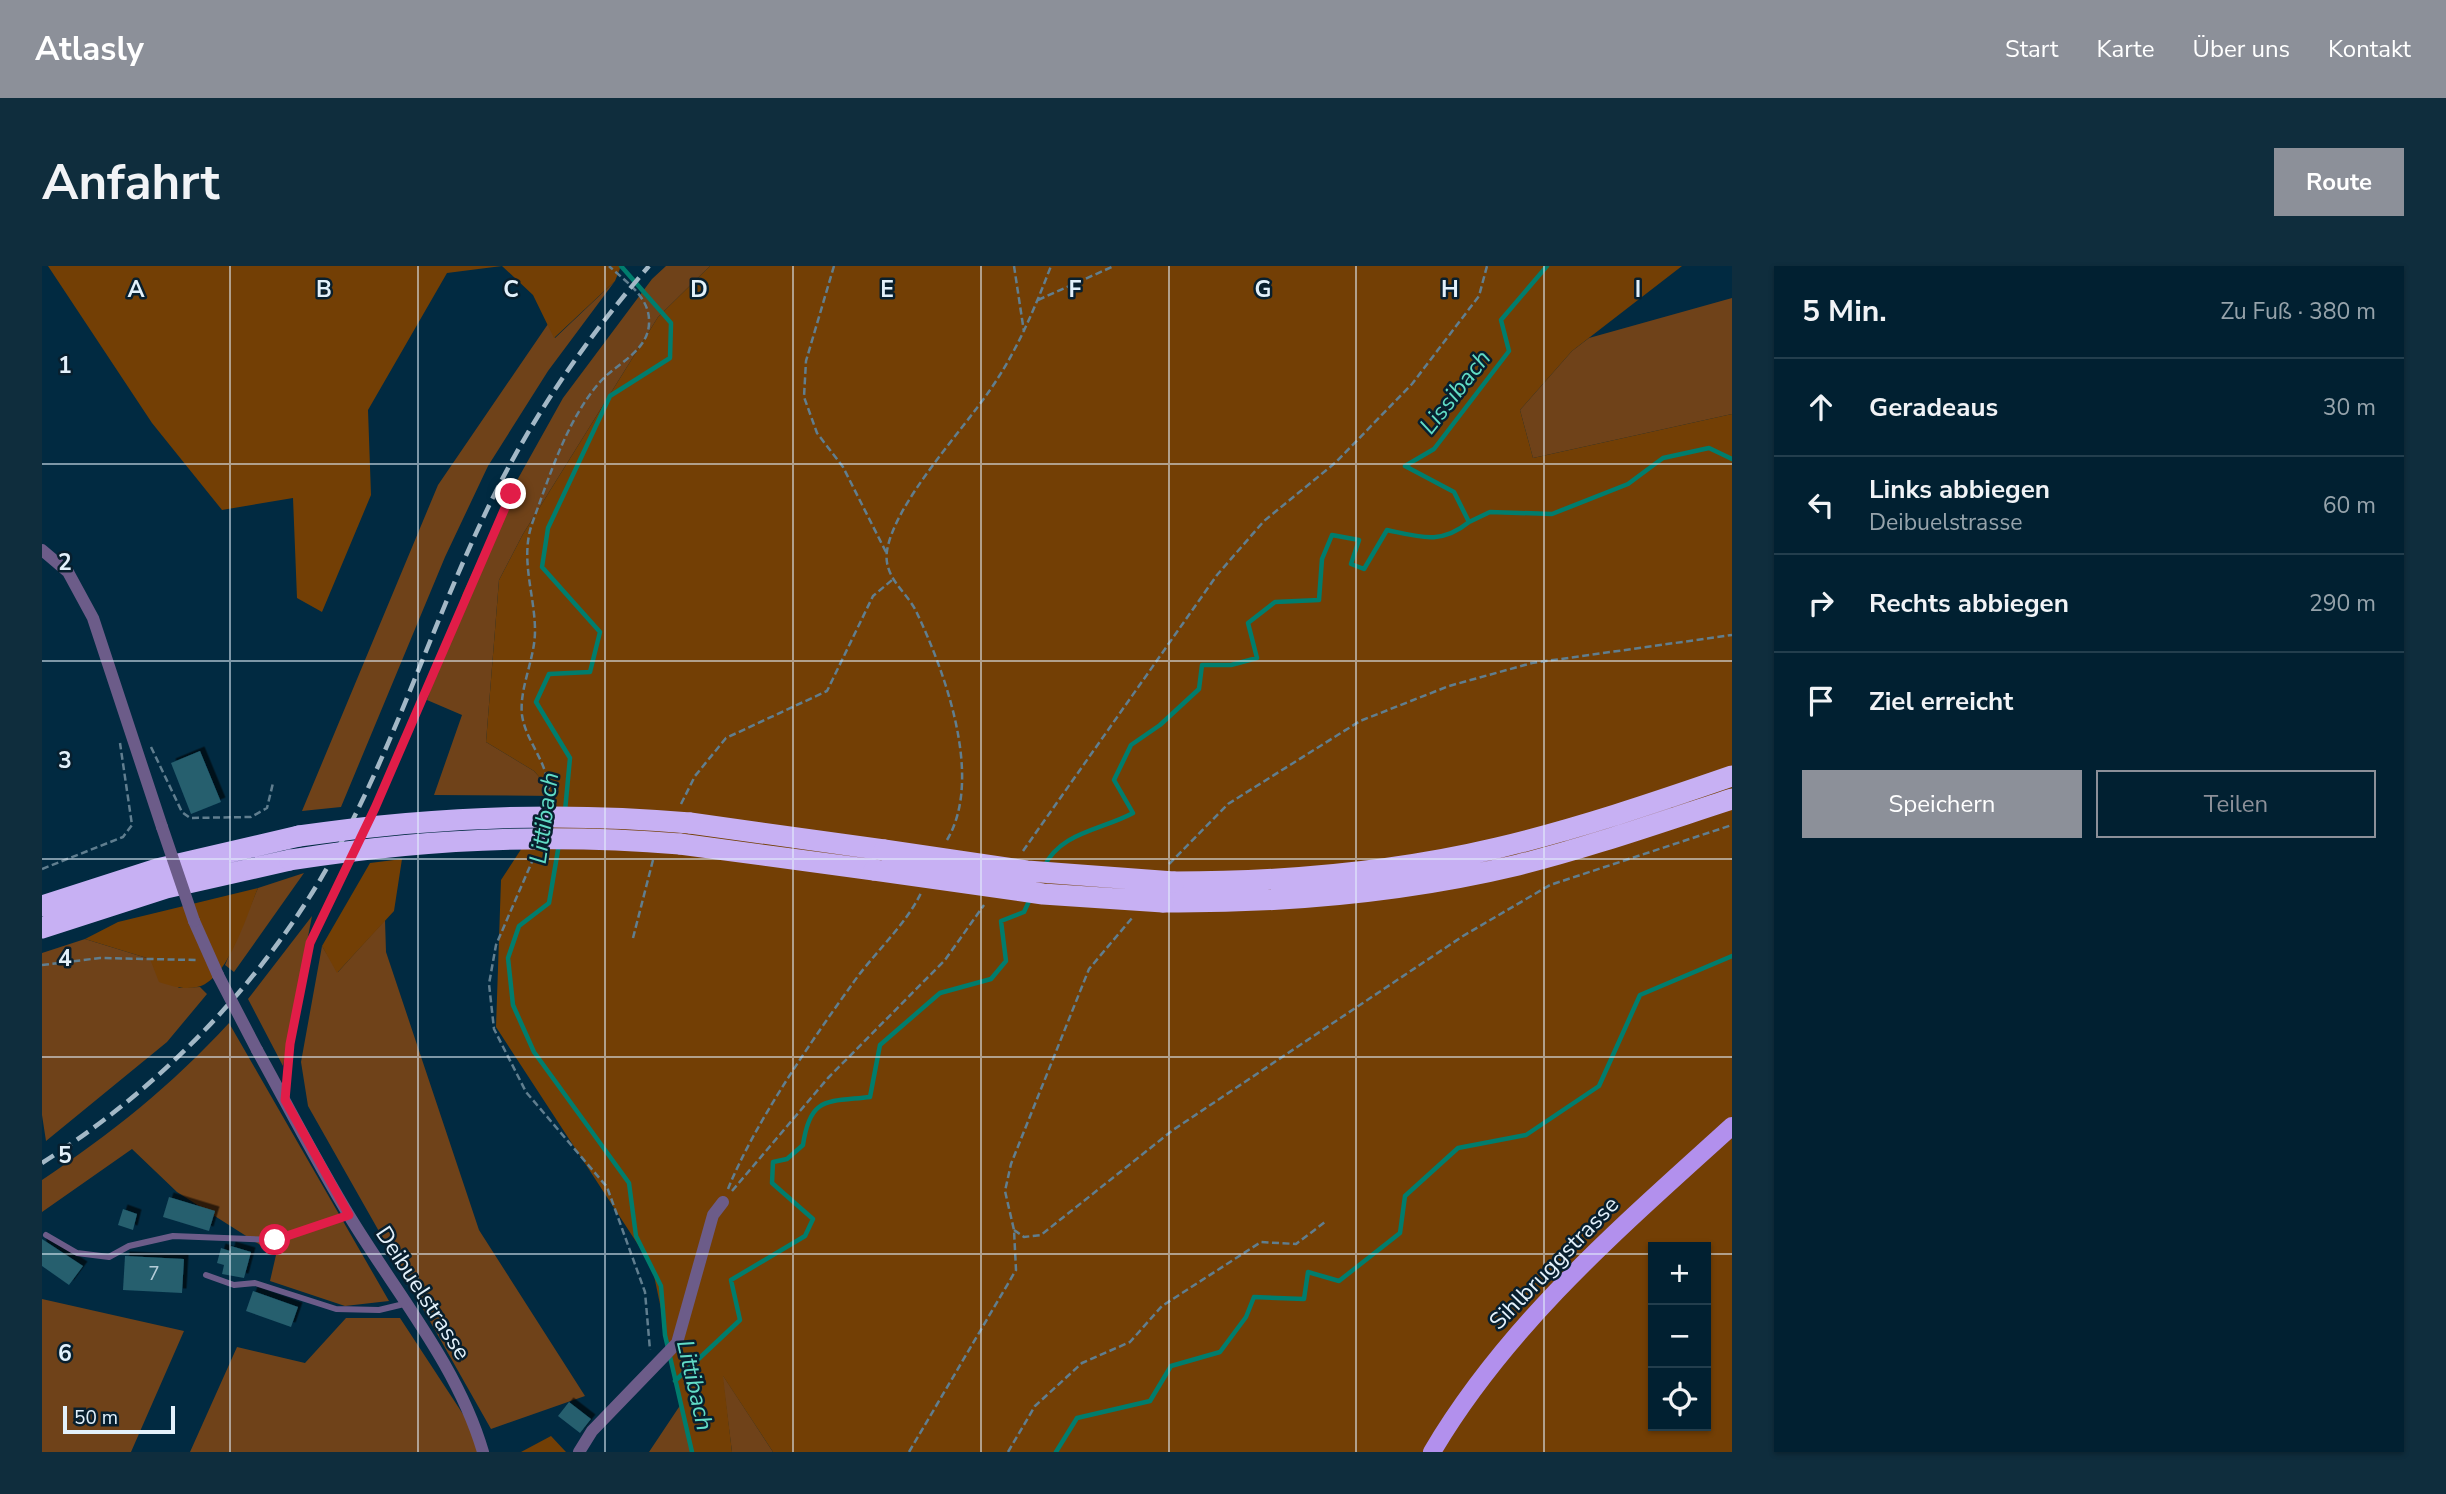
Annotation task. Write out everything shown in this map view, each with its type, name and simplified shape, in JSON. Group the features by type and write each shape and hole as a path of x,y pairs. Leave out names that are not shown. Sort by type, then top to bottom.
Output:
{"highway":[{"path":"42,906 157,869 299,836 388,824 496,817 683,818 1027,871 1312,877 1457,856 1575,827 1732,776"},
{"path":"42,928 166,888 290,860 389,845 473,839 572,837 680,844 1043,894 1163,902 1301,899 1441,881 1582,848 1732,799"}],"main road":[{"name":"Sihlbruggstrasse","path":"1432,1452 1466,1400 1557,1290 1732,1126"}],"street":[{"name":"Deibuelstrasse","path":"42,550 68,572 93,618 194,921 218,975 349,1215 447,1368 464,1401 483,1452"},
{"path":"579,1452 592,1431 677,1343 713,1215 723,1202"}],"lane":[{"path":"46,1234 76,1253 108,1256 129,1246 173,1236 275,1240 349,1215"},
{"path":"206,1275 234,1286 255,1283 336,1310 379,1310 404,1304"}],"path":[{"path":"834,266 806,361 804,397 817,433 843,467 886,552 892,580 914,608 942,673 961,741 958,821 946,843"},
{"path":"1014,266 1024,334"},
{"path":"886,552 897,522 991,389 1024,334 1051,266"},
{"path":"1038,300 1114,266"},
{"path":"1016,861 1217,575 1264,521 1335,463 1412,384 1479,296 1487,266"},
{"path":"370,819 511,494"},
{"path":"683,818 695,776 726,738 827,691 873,596 892,580"},
{"path":"1170,875 1228,804 1360,721 1449,685 1532,663 1732,635"},
{"path":"1014,1230 1024,1237 1041,1235 1195,1115 1462,936 1550,885 1732,825"},
{"path":"633,938 658,849"},
{"path":"285,1100 290,1044 310,943 349,862"},
{"path":"723,1202 737,1166 788,1082 854,982 900,923 923,886"},
{"path":"723,1202 828,1078 945,960 984,905"},
{"path":"909,1452 1016,1270 1014,1230 1005,1191 1011,1164 1089,970 1136,912"},
{"path":"42,965 125,957 212,961"},
{"path":"1007,1452 1035,1406 1082,1363 1130,1342 1162,1306 1261,1242 1296,1244 1325,1222"}],"shaded area":[{"path":"48,266 502,266 447,273 368,410 371,495 322,612 297,598 293,498 222,510 152,423"},
{"path":"502,266 621,266 615,281 554,338 533,295"},
{"path":"666,266 710,266 658,317 523,534 499,580 486,742 534,771 556,796 434,795 462,715 427,700 463,593 506,500 563,398 652,279"},
{"path":"710,266 1682,266 1572,351 1520,410 1533,458 1732,414 1732,1452 773,1452 723,1376 732,1452 691,1452 652,1266 496,1027 501,880 556,796 534,771 486,742 499,580 523,534 658,317"},
{"path":"615,281 548,371 488,466 445,557 341,807 302,811 438,485 548,324 555,338"},
{"path":"1732,298 1732,414 1533,458 1520,410 1572,351 1589,338"},
{"path":"402,859 394,911 337,973 322,946 370,863"},
{"path":"304,873 234,972 225,965 258,888"},
{"path":"258,888 227,960 208,982 197,987 182,988 159,982 150,959 85,939 118,922"},
{"path":"312,916 283,1066 248,999"},
{"path":"385,920 386,952 479,1230 585,1396 491,1429 308,1106 301,1062 322,946 338,972"},
{"path":"85,939 150,959 179,988 200,987 207,994 167,1042 46,1141 42,1115 42,953"},
{"path":"229,1023 389,1301 345,1306 270,1281 276,1255 177,1192 132,1149 42,1212 42,1180 140,1107 186,1067"},
{"path":"42,1299 184,1331 131,1452 42,1452"},
{"path":"346,1318 400,1318 476,1434 480,1452 190,1452 237,1347 305,1363"},
{"path":"722,1374 773,1452 732,1452"},
{"path":"681,1404 691,1452 649,1452"},
{"path":"551,1436 566,1452 521,1452"}],"building":[{"path":"200,751 221,802 191,814 171,763"},
{"path":"169,1197 215,1211 209,1231 163,1217"},
{"path":"123,1209 137,1214 133,1230 118,1225"},
{"path":"42,1239 83,1266 69,1285 42,1266"},
{"path":"231,1246 251,1252 244,1278 222,1274 224,1265 217,1263 221,1248 230,1251"},
{"path":"125,1256 184,1259 182,1293 123,1290"},
{"path":"253,1291 298,1307 291,1327 246,1311"},
{"path":"569,1402 591,1419 580,1433 558,1416"}],"waterway":[{"name":"Littibach","path":"565,811 570,758 536,702 549,674 590,672 600,632 542,567 548,528 610,396 670,358 671,323 621,266"},
{"name":"Lissibach","path":"1044,867 1051,855 1071,839 1133,813 1114,780 1131,745 1160,725 1199,689 1202,665 1231,665 1257,658 1248,623 1275,602 1319,600 1322,559 1332,535 1359,540 1351,564 1364,569 1387,530 1430,537 1449,534 1469,522 1454,492 1405,466 1434,449 1509,351 1501,320 1547,266"},
{"path":"1469,522 1490,512 1552,514 1628,484 1663,458 1709,448 1732,459"},
{"name":"Littibach","path":"559,844 549,903 519,926 508,958 513,1005 534,1052 629,1183 636,1236 661,1286 665,1335 692,1452"},
{"name":"Lissibach","path":"675,1381 740,1320 731,1280 805,1236 813,1219 772,1183 773,1162 787,1159 803,1145 810,1118 823,1104 870,1097 880,1045 940,993 991,979 1006,961 1001,921 1024,912 1031,897"},
{"path":"1056,1452 1077,1418 1150,1401 1171,1366 1220,1352 1246,1317 1254,1297 1304,1299 1308,1272 1339,1281 1400,1233 1405,1196 1458,1148 1526,1135 1599,1086 1640,995 1732,956"}],"railway":[{"path":"42,1163 88,1132 174,1061 214,1021 284,934 315,888 363,799 467,554 519,448 558,384 649,266"}],"route":[{"path":"275,1240 349,1215 285,1100 290,1044 310,943 375,808 511,494"}]}
